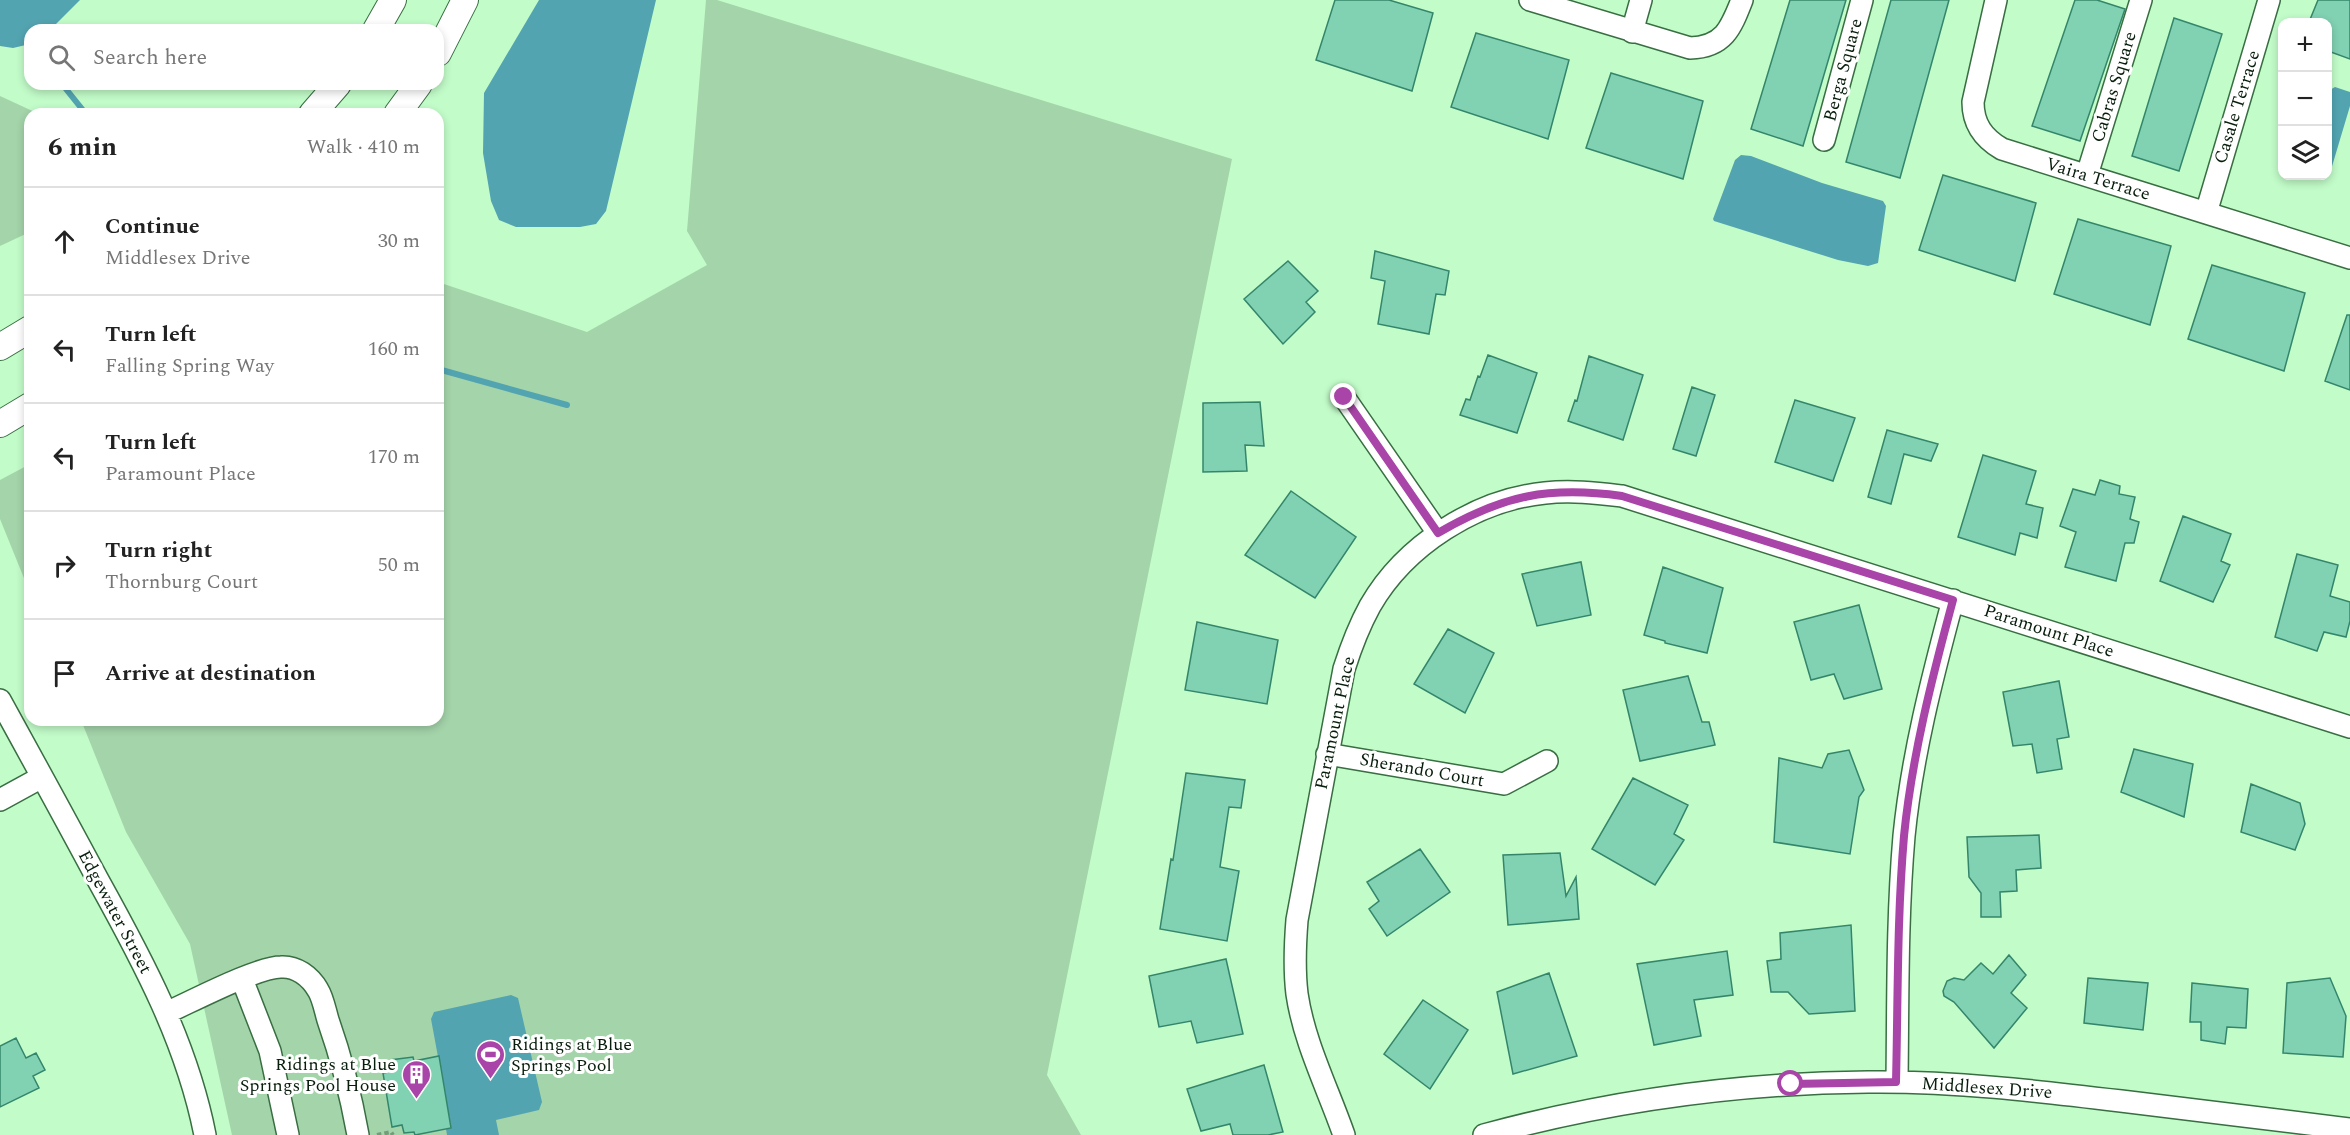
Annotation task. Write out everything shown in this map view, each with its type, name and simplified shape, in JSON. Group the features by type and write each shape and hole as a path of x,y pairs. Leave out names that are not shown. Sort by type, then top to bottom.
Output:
{"main road":[{"path":"379,24 393,0"},
{"path":"444,41 465,0"},
{"path":"317,108 333,90"},
{"path":"401,108 415,90"},
{"path":"0,347 24,333"},
{"path":"0,424 24,410"}],"street":[{"path":"1530,0 1690,48 1702,48 1722,38 1730,30 1742,0"},
{"path":"1632,32 1641,0"},
{"name":"Berga Square","path":"1824,140 1862,0"},
{"name":"Vaira Terrace","path":"1996,0 1976,86 1973,116 1990,142 2002,149 2350,258"},
{"name":"Cabras Square","path":"2087,175 2141,0"},
{"name":"Casale Terrace","path":"2206,213 2269,0"},
{"path":"1344,397 1438,533"},
{"name":"Paramount Place","path":"1344,1135 1305,1027 1297,994 1294,957 1298,920 1344,669 1356,633 1371,604 1391,577 1414,553 1438,533 1468,516 1507,500 1586,491 1622,496 2350,727"},
{"path":"1896,1082 1900,894 1905,834 1920,733 1932,677 1953,600"},
{"name":"Edgewater Street","path":"0,700 142,959 185,1063 205,1135"},
{"name":"Sherando Court","path":"1327,754 1504,784 1547,761"},
{"path":"0,800 42,777"},
{"path":"166,1013 279,966 293,968 306,976 318,990 353,1104 358,1135"},
{"path":"242,980 270,1052 288,1135"},
{"name":"Middlesex Drive","path":"1484,1135 1536,1121 1637,1101 1713,1091 1791,1084 1896,1082 1971,1085 2048,1092 2350,1129"}],"path":[{"path":"375,1135 391,1132 393,1135"}],"green space":[{"path":"706,0 717,0 1232,159 1047,1075 1081,1135 232,1135 190,944 126,832 83,726 444,726 444,284 587,332 707,265 687,231"},
{"path":"0,96 26,108 24,108 24,235 0,246"},
{"path":"24,467 24,578 0,519 0,480"}],"water":[{"path":"0,0 80,0 56,24 24,24 24,45 13,48 0,46"},
{"path":"539,0 656,0 606,211 596,224 580,227 516,227 499,220 491,201 483,153 484,93"},
{"path":"2335,87 2350,92 2350,106 2332,166 2332,126 2332,89"},
{"path":"1741,155 1751,156 1822,183 1883,201 1886,206 1878,263 1868,266 1838,260 1714,221 1735,160"},
{"name":"Ridings at Blue Springs Pool","path":"511,995 518,998 542,1102 539,1110 496,1120 499,1135 447,1135 446,1129 451,1127 431,1019 434,1012"}],"building":[{"path":"1335,0 1389,0 1433,13 1412,91 1316,60"},
{"path":"1790,0 1846,0 1803,146 1751,129"},
{"path":"1891,0 1949,0 1900,178 1846,162"},
{"path":"2075,0 2097,0 2125,9 2080,141 2032,126"},
{"path":"2318,0 2350,0 2350,59 2332,52 2332,18 2311,18"},
{"path":"2174,18 2222,34 2179,171 2132,156"},
{"path":"1476,33 1569,60 1548,139 1451,107"},
{"path":"1611,73 1703,101 1683,179 1586,148"},
{"path":"1943,175 2036,203 2015,281 1919,250"},
{"path":"2078,219 2171,246 2150,325 2054,294"},
{"path":"1375,251 1449,271 1445,295 1436,294 1429,334 1378,324 1385,281 1371,278"},
{"path":"1288,261 1318,291 1306,302 1315,312 1283,344 1244,299"},
{"path":"2212,265 2305,293 2284,371 2188,339"},
{"path":"2347,315 2350,315 2350,390 2325,381"},
{"path":"1488,355 1537,373 1517,433 1460,415 1466,399 1470,400"},
{"path":"1589,356 1643,375 1623,440 1568,421 1575,400 1577,401"},
{"path":"1692,387 1715,395 1696,456 1673,449"},
{"path":"1795,400 1855,418 1833,481 1775,462"},
{"path":"1260,402 1264,446 1245,445 1247,471 1203,472 1203,403"},
{"path":"1887,430 1938,444 1931,461 1904,454 1891,504 1868,497"},
{"path":"1983,455 2036,471 2026,504 2043,508 2037,538 2020,533 2015,555 1958,537"},
{"path":"2100,480 2120,486 2119,494 2135,497 2130,519 2139,522 2134,543 2125,543 2116,581 2065,567 2076,532 2060,526 2073,489 2095,495"},
{"path":"1291,491 1356,537 1315,598 1245,555"},
{"path":"2183,516 2231,534 2221,561 2230,565 2213,602 2160,581"},
{"path":"2297,554 2338,565 2330,596 2350,602 2350,621 2346,637 2324,632 2317,651 2275,637"},
{"path":"1581,562 1591,615 1537,626 1522,574"},
{"path":"1663,567 1723,588 1707,653 1665,643 1665,641 1644,635"},
{"path":"1859,605 1882,689 1844,699 1834,674 1811,680 1794,622"},
{"path":"1197,622 1278,640 1267,704 1185,690"},
{"path":"1448,629 1494,653 1465,713 1414,684"},
{"path":"1688,676 1702,722 1709,722 1715,745 1640,761 1623,690"},
{"path":"2059,681 2069,737 2057,739 2062,769 2037,773 2032,744 2013,746 2003,692"},
{"path":"2134,749 2193,764 2184,817 2121,792"},
{"path":"1849,750 1864,790 1859,797 1850,854 1774,842 1779,758 1822,768 1828,754"},
{"path":"1186,773 1245,780 1241,808 1229,807 1220,867 1239,871 1227,941 1160,929"},
{"path":"1633,778 1688,805 1674,834 1684,840 1655,885 1592,849"},
{"path":"2251,784 2300,803 2305,824 2295,850 2241,832"},
{"path":"2039,835 2041,868 2016,870 2017,891 2000,892 2001,917 1981,917 1981,893 1969,877 1967,837"},
{"path":"1420,849 1450,892 1387,936 1369,909 1379,901 1367,882"},
{"path":"1560,853 1566,896 1576,877 1579,919 1508,925 1503,855"},
{"path":"1851,925 1855,1011 1809,1014 1788,992 1771,992 1767,961 1781,959 1780,933"},
{"path":"1727,951 1733,995 1694,1000 1701,1036 1654,1045 1637,964"},
{"path":"2009,955 2026,975 2011,993 2027,1008 1994,1048 1954,1002 1944,996 1943,991 1947,981 1954,978 1964,980 1981,963 1993,974"},
{"path":"1226,959 1243,1034 1197,1043 1191,1021 1159,1027 1149,976"},
{"path":"1549,973 1577,1056 1513,1074 1497,992"},
{"path":"2088,978 2148,983 2143,1030 2084,1023"},
{"path":"2330,978 2346,1016 2343,1057 2283,1053 2287,983"},
{"path":"2192,983 2248,989 2246,1028 2227,1027 2225,1044 2201,1040 2201,1022 2190,1022"},
{"path":"1423,1000 1468,1030 1430,1089 1384,1054"},
{"path":"16,1038 26,1058 36,1053 45,1070 33,1076 39,1088 0,1107 0,1046"},
{"name":"Ridings at Blue Springs Pool House","path":"439,1056 451,1128 415,1135 414,1132 404,1133 402,1125 392,1127 383,1073 389,1072 388,1069 392,1068 390,1060 413,1057 414,1061"},
{"path":"1264,1065 1283,1132 1268,1135 1233,1135 1230,1124 1201,1131 1187,1089"}],"waterway":[{"path":"67,90 81,108"},
{"path":"444,371 567,405"}],"place":[{"name":"Ridings at Blue Springs Pool","path":"490,1080"},
{"name":"Ridings at Blue Springs Pool House","path":"417,1100"}],"route":[{"path":"1344,397 1438,533 1468,516 1507,500 1544,493 1586,491 1647,502 1953,600 1932,677 1915,755 1905,834 1900,894 1896,1082 1791,1084"}]}
